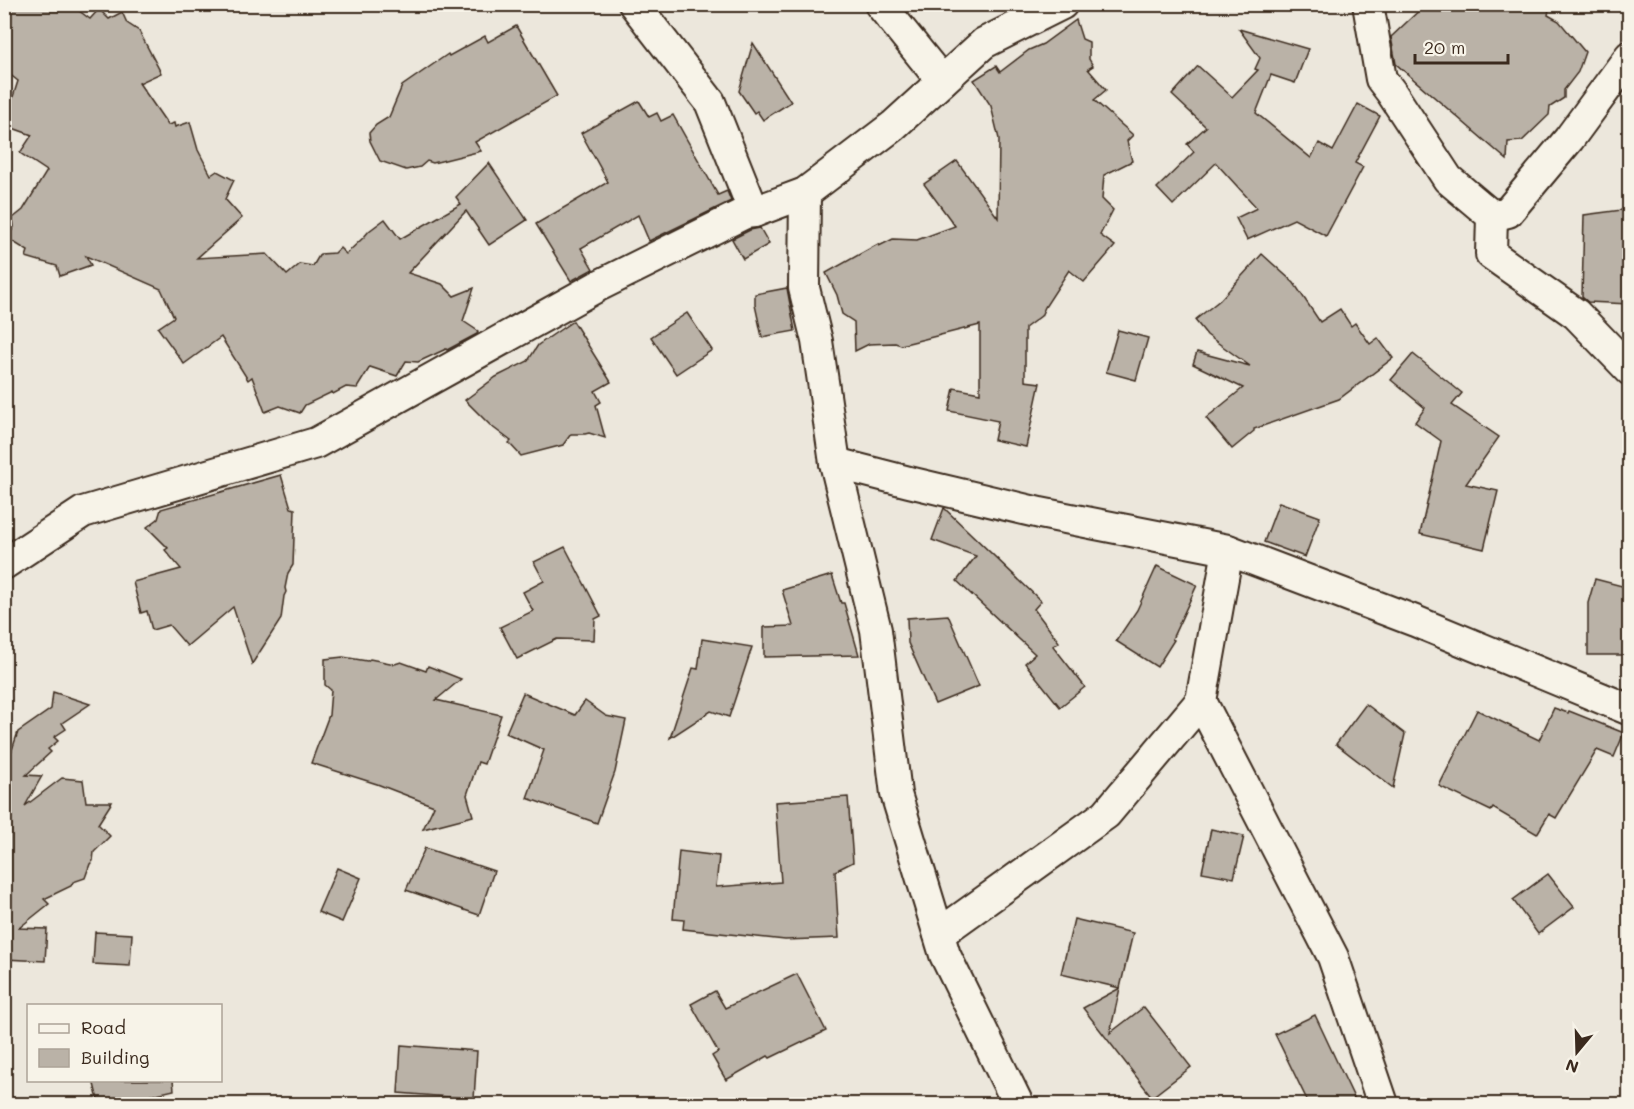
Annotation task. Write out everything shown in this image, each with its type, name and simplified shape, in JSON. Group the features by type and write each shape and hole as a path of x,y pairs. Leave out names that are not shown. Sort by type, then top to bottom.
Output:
{"street":[{"path":"634,4 710,102 754,212"},
{"path":"880,4 942,81"},
{"path":"4,564 83,512 316,443 600,285 745,213 754,212 805,193 893,126 984,43 1062,4"},
{"path":"1368,4 1381,79 1448,179 1492,216"},
{"path":"1492,216 1508,212 1569,139 1629,56"},
{"path":"805,193 804,288 817,341 836,463 876,630 896,794 945,955 1018,1104"},
{"path":"1492,216 1491,254 1576,314 1629,370"},
{"path":"836,463 1040,513 1228,550 1414,621 1629,710"},
{"path":"939,933 1106,814 1201,701 1228,550"},
{"path":"1201,701 1333,957 1383,1104"}],"building":[{"path":"4,4 70,4 90,19 99,9 109,19 122,12 127,23 139,31 161,73 139,83 168,125 174,123 175,127 190,122 198,150 211,175 217,171 234,180 225,199 242,218 197,258 267,254 287,275 300,264 313,266 320,254 335,253 340,248 346,254 385,219 400,239 461,204 456,197 489,163 527,220 489,245 466,211 408,273 442,284 454,296 474,288 463,321 478,331 477,334 418,362 406,361 397,376 370,367 357,388 346,387 333,394 332,392 305,405 300,413 280,406 265,412 252,377 248,380 221,337 184,364 158,328 174,317 161,289 86,256 91,265 60,276 57,266 26,257 28,251 7,238 14,227 13,218 23,210 47,171 20,153 32,135 4,125 18,81 4,70"},
{"path":"1426,4 1550,4 1548,15 1559,21 1585,52 1578,72 1564,90 1564,98 1550,107 1549,115 1522,141 1508,142 1507,160 1396,64 1391,37"},
{"path":"1076,20 1082,39 1089,42 1089,59 1093,66 1088,69 1106,90 1094,100 1133,135 1127,141 1132,161 1104,175 1102,199 1113,210 1100,235 1115,246 1084,282 1069,270 1041,316 1025,328 1025,381 1040,383 1026,447 994,440 998,421 949,411 954,388 980,393 980,325 901,345 895,343 869,344 855,351 854,322 842,314 837,295 826,273 878,244 879,246 893,239 917,240 955,226 924,184 957,161 998,218 999,139 991,106 974,80 996,66 1000,72"},
{"path":"516,26 557,96 475,142 481,151 433,163 427,161 420,167 406,170 380,161 370,141 369,133 376,125 389,117 402,86 448,54 449,56 485,36 488,42"},
{"path":"1239,29 1308,49 1295,83 1271,75 1256,113 1311,158 1319,143 1333,151 1358,104 1380,116 1355,163 1363,167 1326,236 1294,219 1247,240 1236,218 1257,208 1216,163 1173,205 1157,188 1194,152 1187,144 1206,127 1172,95 1198,66 1232,97 1258,70 1255,69 1260,58"},
{"path":"753,43 791,102 763,120 757,111 754,113 739,91"},
{"path":"639,101 649,117 657,113 661,121 673,115 718,195 727,191 731,201 649,241 638,215 581,248 593,269 571,281 536,224 608,182 581,133"},
{"path":"1629,209 1629,304 1588,302 1582,297 1584,215"},
{"path":"760,228 769,244 743,259 732,239"},
{"path":"1262,254 1294,283 1320,322 1340,309 1351,326 1355,323 1370,344 1378,338 1393,358 1339,399 1254,429 1232,449 1206,418 1243,388 1193,364 1197,352 1250,366 1207,335 1195,320 1220,300"},
{"path":"787,288 795,331 762,337 755,294"},
{"path":"687,313 712,350 676,374 651,337"},
{"path":"573,321 611,382 595,391 601,402 596,405 605,438 589,433 571,434 563,445 521,456 509,443 511,441 491,426 465,400 496,377 528,361 538,345"},
{"path":"1118,330 1148,338 1136,380 1106,372"},
{"path":"1413,354 1462,393 1452,405 1499,437 1466,484 1498,491 1484,549 1420,534 1441,441 1415,422 1425,408 1391,380"},
{"path":"281,475 291,508 295,509 293,565 288,573 281,619 252,664 233,607 187,646 169,625 152,630 147,611 141,613 133,582 181,569 165,550 168,548 147,527 158,519 161,509"},
{"path":"1279,502 1320,517 1305,557 1264,542"},
{"path":"944,508 1041,601 1034,609 1059,642 1053,646 1085,687 1060,707 1025,663 1035,654 957,581 976,556 932,540"},
{"path":"565,547 601,616 595,619 594,640 557,639 517,659 500,627 533,611 523,592 544,581 534,562"},
{"path":"1157,566 1197,585 1172,639 1174,640 1157,667 1116,641 1137,610"},
{"path":"832,575 841,603 844,603 859,655 764,657 764,627 793,626 782,590"},
{"path":"1595,579 1626,587 1627,655 1588,655 1588,603"},
{"path":"948,615 979,686 935,704 908,643 907,618"},
{"path":"702,639 752,647 729,717 711,711 670,738 693,668 698,669"},
{"path":"343,657 395,664 401,662 426,671 428,666 461,679 436,700 501,715 484,764 478,762 467,795 473,816 423,829 434,806 377,784 311,763 329,715 331,690 325,685 325,659"},
{"path":"53,692 90,704 62,723 66,729 54,737 58,741 48,749 51,752 26,775 42,776 25,806 62,778 83,780 86,802 112,802 98,824 110,836 94,852 93,861 85,878 73,882 71,886 44,899 49,904 19,928 47,929 45,961 4,959 4,773 18,732 51,709"},
{"path":"523,693 575,715 585,701 606,716 626,720 615,772 597,823 527,798 544,750 506,733"},
{"path":"1366,704 1405,734 1393,788 1336,744"},
{"path":"1554,708 1568,713 1569,711 1624,733 1614,757 1597,750 1556,818 1549,814 1537,834 1493,808 1491,811 1439,786 1477,710 1539,740"},
{"path":"848,797 853,862 835,871 839,938 785,940 683,929 684,920 673,919 679,851 719,856 716,887 781,882 775,802"},
{"path":"1211,829 1244,836 1234,878 1202,872"},
{"path":"425,848 494,871 479,915 406,890"},
{"path":"337,868 361,878 342,922 318,912"},
{"path":"1548,874 1574,907 1538,934 1513,900"},
{"path":"1074,919 1133,933 1120,988 1061,974"},
{"path":"95,932 132,934 130,966 93,964"},
{"path":"797,974 826,1031 770,1058 768,1056 726,1080 712,1056 718,1052 691,1004 715,991 725,1008"},
{"path":"1120,988 1110,1033 1144,1007 1191,1067 1152,1097 1083,1008"},
{"path":"1315,1015 1357,1104 1309,1104 1275,1034"},
{"path":"401,1045 477,1051 474,1099 398,1093"},
{"path":"94,1082 173,1082 174,1090 114,1104 99,1104"}]}
